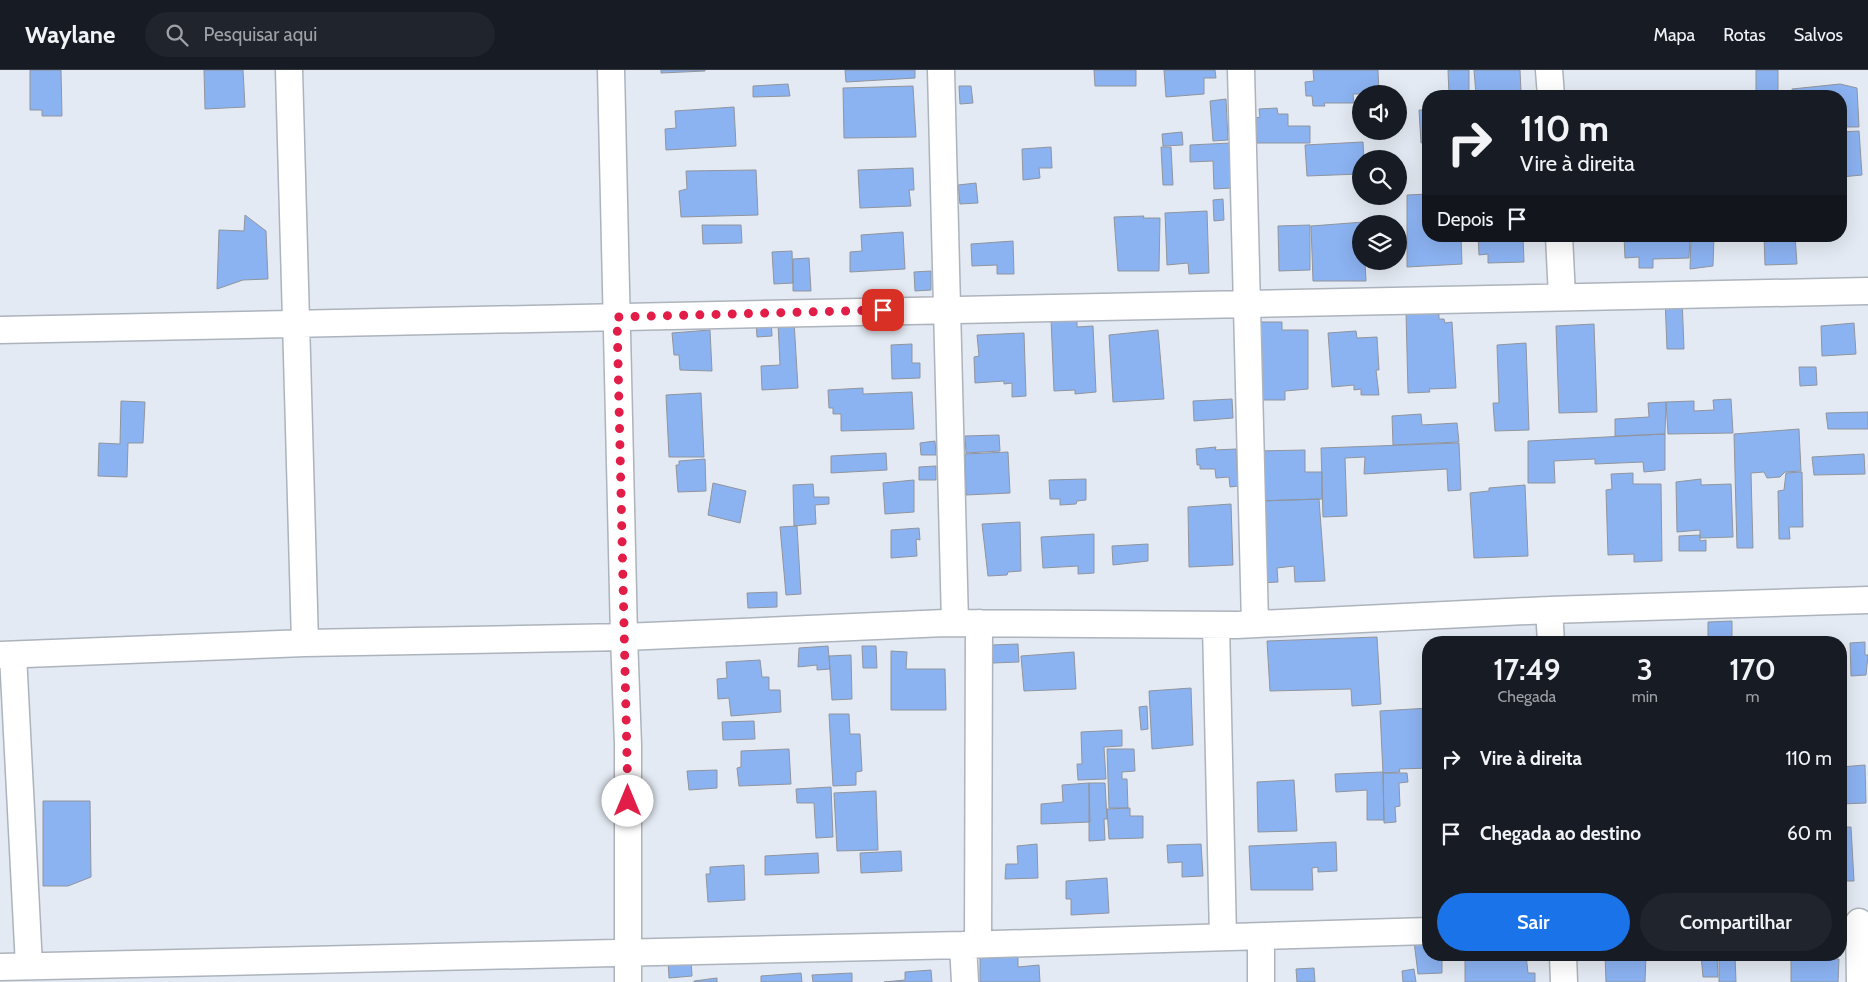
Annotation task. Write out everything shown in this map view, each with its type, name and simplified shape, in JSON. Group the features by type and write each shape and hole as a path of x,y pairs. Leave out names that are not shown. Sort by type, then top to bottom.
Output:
{"street":[{"path":"290,70 305,643"},
{"path":"611,70 628,745 626,951 628,982"},
{"path":"941,70 946,309 967,623 970,944 965,982"},
{"path":"1241,70 1249,302 1255,624"},
{"path":"1549,70 1551,90"},
{"path":"1559,242 1562,296"},
{"path":"0,330 298,325 1249,302 1868,291"},
{"path":"29,966 6,655 305,643 624,637 967,623 1255,624 1549,610 1868,600"},
{"path":"1549,610 1551,636"},
{"path":"1216,625 1223,937"},
{"path":"1856,922 1860,982"},
{"path":"0,967 302,971 626,951 1260,937 1422,931"},
{"path":"1260,937 1262,982"},
{"path":"1563,961 1564,982"}],"building":[{"path":"30,70 61,70 62,116 42,116 42,110 30,110"},
{"path":"204,70 243,70 245,107 205,109"},
{"path":"661,70 705,70 705,71 661,73"},
{"path":"845,70 915,70 915,78 846,82"},
{"path":"1094,70 1136,70 1136,86 1095,86"},
{"path":"1164,70 1215,70 1216,78 1204,78 1204,94 1166,97"},
{"path":"1313,70 1378,70 1379,85 1352,85 1352,103 1324,103 1325,106 1313,106 1312,96 1306,96 1305,82 1314,81"},
{"path":"1448,70 1469,70 1469,90 1449,90"},
{"path":"1474,70 1520,70 1521,90 1476,90"},
{"path":"1756,70 1778,70 1778,90 1756,90"},
{"path":"788,84 790,96 753,97 753,86"},
{"path":"1840,84 1857,88 1859,127 1847,127 1847,90 1792,89"},
{"path":"913,86 916,137 844,138 843,88"},
{"path":"959,86 971,86 973,103 960,104"},
{"path":"1226,99 1228,140 1213,141 1210,101"},
{"path":"734,107 736,146 666,150 665,129 676,128 675,111"},
{"path":"1277,108 1278,114 1288,114 1288,126 1310,126 1310,143 1257,143 1256,118 1260,117 1259,109"},
{"path":"1419,110 1422,110 1421,143"},
{"path":"1859,131 1862,175 1847,176 1847,132"},
{"path":"1182,132 1183,145 1163,146 1162,134"},
{"path":"1363,142 1363,150 1352,150 1352,174 1307,176 1305,145"},
{"path":"1230,143 1231,188 1214,189 1213,161 1190,162 1190,145"},
{"path":"1051,147 1052,168 1039,168 1040,178 1023,180 1022,149"},
{"path":"1161,147 1171,147 1173,185 1163,185"},
{"path":"913,168 914,190 909,190 911,206 860,208 858,170"},
{"path":"756,170 758,215 681,217 679,191 687,189 686,171"},
{"path":"976,183 978,203 960,204 958,185"},
{"path":"1422,194 1422,242 1461,242 1462,264 1407,267 1407,195"},
{"path":"1223,199 1224,220 1214,221 1213,200"},
{"path":"1207,211 1209,273 1189,274 1188,263 1167,265 1165,213"},
{"path":"245,215 266,231 268,279 243,280 217,289 219,230 244,231"},
{"path":"1144,216 1143,218 1160,218 1159,271 1118,271 1114,217"},
{"path":"1352,223 1352,270 1365,270 1366,281 1313,281 1311,226"},
{"path":"702,225 741,225 742,243 703,244"},
{"path":"1310,225 1310,270 1279,271 1278,226"},
{"path":"903,232 905,269 850,272 850,252 862,251 861,235"},
{"path":"1013,241 1014,274 997,274 997,265 972,266 971,244"},
{"path":"1478,242 1523,242 1524,262 1488,263 1488,254 1479,255"},
{"path":"1624,242 1690,242 1689,258 1653,259 1653,268 1639,268 1639,257 1625,258"},
{"path":"1691,242 1714,242 1713,266 1690,269"},
{"path":"1764,242 1795,242 1797,264 1765,265"},
{"path":"792,251 793,283 774,284 772,252"},
{"path":"809,258 811,291 793,291 793,259"},
{"path":"931,271 931,290 915,291 914,272"},
{"path":"1682,297 1684,349 1667,349 1665,298"},
{"path":"1439,309 1439,319 1444,319 1445,323 1452,322 1456,388 1429,389 1430,392 1408,393 1406,311"},
{"path":"1077,317 1077,327 1093,326 1096,392 1075,394 1075,390 1054,391 1051,319"},
{"path":"771,320 772,336 757,337 756,322"},
{"path":"794,321 798,388 762,390 761,366 780,365 778,323"},
{"path":"1258,322 1282,322 1282,330 1308,330 1308,389 1285,391 1285,400 1261,400"},
{"path":"1854,323 1856,354 1822,356 1821,326"},
{"path":"1594,324 1597,412 1559,413 1556,326"},
{"path":"710,330 712,371 680,370 679,355 674,355 672,333"},
{"path":"1158,330 1164,399 1113,402 1109,335"},
{"path":"1356,331 1357,338 1377,337 1379,370 1376,370 1379,395 1361,395 1361,389 1354,390 1354,385 1332,387 1328,333"},
{"path":"1024,333 1026,396 1012,397 1012,383 1004,384 1004,381 975,383 974,357 979,356 977,335"},
{"path":"1526,343 1529,430 1495,431 1493,403 1499,403 1497,345"},
{"path":"912,344 912,363 920,363 920,378 892,379 891,345"},
{"path":"1799,367 1816,367 1817,385 1800,386"},
{"path":"863,388 863,394 912,392 914,429 841,431 841,414 833,414 833,408 829,408 828,390"},
{"path":"701,393 704,457 669,457 666,395"},
{"path":"1232,399 1233,418 1194,421 1193,401"},
{"path":"1731,399 1733,433 1668,434 1666,402 1694,401 1694,411 1714,410 1713,400"},
{"path":"121,401 145,402 143,443 128,443 127,477 98,476 99,443 120,444"},
{"path":"1666,402 1665,434 1615,436 1615,419 1649,417 1648,403"},
{"path":"1868,412 1868,429 1828,429 1826,413"},
{"path":"1421,414 1422,425 1457,423 1459,442 1393,445 1392,416"},
{"path":"1799,429 1801,471 1785,472 1780,477 1767,478 1764,472 1751,473 1753,548 1737,548 1734,434"},
{"path":"1665,434 1665,470 1644,472 1643,462 1595,464 1595,459 1554,461 1555,483 1528,483 1528,441"},
{"path":"999,435 1000,451 966,453 965,436"},
{"path":"935,441 936,455 921,455 920,443"},
{"path":"1459,443 1461,490 1448,491 1447,469 1364,474 1365,457 1345,458 1347,516 1323,517 1321,448"},
{"path":"1216,447 1215,450 1236,449 1238,486 1230,487 1229,477 1216,478 1215,469 1200,469 1200,465 1197,465 1196,449"},
{"path":"1305,450 1305,472 1322,472 1322,499 1259,501 1257,451"},
{"path":"1008,452 1010,493 966,495 965,454"},
{"path":"886,453 887,470 831,473 831,456"},
{"path":"1864,454 1865,474 1814,475 1812,457"},
{"path":"705,459 706,491 678,492 676,465 679,465 679,461"},
{"path":"936,466 936,480 919,480 919,467"},
{"path":"1802,472 1803,527 1789,527 1790,539 1779,539 1778,491 1784,490 1786,473"},
{"path":"1633,473 1633,484 1661,484 1662,561 1634,562 1634,554 1608,555 1606,490 1612,489 1611,474"},
{"path":"1086,479 1086,500 1077,501 1076,504 1060,505 1060,499 1050,499 1049,480"},
{"path":"1701,479 1701,485 1731,484 1733,537 1700,538 1700,530 1677,532 1676,482"},
{"path":"914,480 914,512 885,514 883,483"},
{"path":"713,483 746,491 740,523 708,515"},
{"path":"813,484 814,497 829,497 829,504 815,505 816,524 794,526 793,485"},
{"path":"1525,485 1528,556 1474,558 1470,493 1489,491 1489,488"},
{"path":"1319,499 1325,581 1295,582 1294,566 1277,568 1278,582 1261,583 1259,501"},
{"path":"1231,504 1233,565 1189,567 1188,507"},
{"path":"1020,522 1021,571 1008,572 1007,575 988,576 982,524"},
{"path":"797,526 801,594 786,595 780,527"},
{"path":"919,528 920,540 916,539 917,556 891,558 891,530"},
{"path":"1094,534 1094,573 1078,574 1078,566 1043,568 1041,537"},
{"path":"1700,535 1700,541 1706,540 1706,551 1679,551 1679,536"},
{"path":"1148,544 1148,561 1113,565 1112,546"},
{"path":"777,592 777,607 748,608 747,593"},
{"path":"1732,621 1732,636 1708,636 1708,622"},
{"path":"1377,637 1381,704 1352,706 1351,689 1270,691 1267,641"},
{"path":"1865,642 1865,655 1868,655 1866,675 1851,676 1850,643"},
{"path":"1018,644 1019,662 993,663 992,645"},
{"path":"828,646 830,669 817,670 817,665 798,667 799,648"},
{"path":"862,646 876,646 877,668 863,668"},
{"path":"891,651 907,652 906,669 945,669 946,710 891,710"},
{"path":"1074,652 1076,689 1024,691 1021,656"},
{"path":"851,655 852,699 832,700 829,656"},
{"path":"760,660 762,677 769,677 769,690 780,690 781,712 731,716 729,698 718,699 717,679 727,678 726,662"},
{"path":"1191,688 1193,745 1152,749 1149,691"},
{"path":"1147,706 1148,729 1141,730 1139,707"},
{"path":"1422,708 1422,768 1399,769 1400,772 1383,773 1380,711"},
{"path":"829,714 849,714 850,734 860,734 862,771 856,772 856,785 833,786"},
{"path":"754,721 755,739 723,740 722,722"},
{"path":"1122,730 1122,746 1104,747 1106,779 1078,780 1077,764 1082,764 1081,732"},
{"path":"789,749 791,784 739,786 737,768 741,767 741,751"},
{"path":"1107,749 1134,749 1135,771 1122,772 1122,779 1127,779 1128,808 1109,808"},
{"path":"1865,765 1866,803 1847,804 1847,766"},
{"path":"717,770 717,788 689,790 687,771"},
{"path":"1383,772 1384,820 1367,820 1367,790 1336,792 1335,774"},
{"path":"1383,773 1407,773 1408,782 1399,783 1400,806 1395,807 1396,822 1384,823"},
{"path":"1294,780 1297,831 1258,832 1257,782"},
{"path":"1089,783 1105,783 1107,819 1104,819 1105,840 1089,841"},
{"path":"1089,783 1090,822 1041,824 1041,804 1063,802 1062,785"},
{"path":"831,787 833,837 816,838 814,803 797,803 796,789"},
{"path":"876,791 878,850 837,851 834,793"},
{"path":"43,801 90,801 91,877 68,886 43,886"},
{"path":"1130,808 1130,816 1143,816 1143,838 1109,839 1107,809"},
{"path":"1847,827 1851,827 1854,881 1847,881"},
{"path":"1336,842 1337,871 1318,872 1318,867 1312,868 1313,890 1251,890 1249,846"},
{"path":"1037,844 1038,878 1005,879 1006,864 1018,864 1017,846"},
{"path":"1201,844 1203,876 1182,877 1182,862 1168,863 1167,845"},
{"path":"901,851 902,871 861,873 860,853"},
{"path":"818,853 819,873 765,875 765,856"},
{"path":"744,865 745,900 708,902 706,874 710,874 710,867"},
{"path":"1107,878 1109,913 1071,915 1071,899 1066,899 1066,881"},
{"path":"1847,930 1854,930 1855,941 1847,942"},
{"path":"1422,940 1422,961 1442,961 1442,973 1418,974 1414,941"},
{"path":"1018,955 1018,967 1039,965 1040,982 980,982 980,956"},
{"path":"691,959 692,976 669,978 668,960"},
{"path":"1465,961 1527,961 1528,973 1535,973 1535,982 1465,982"},
{"path":"1605,961 1646,961 1645,982 1606,982"},
{"path":"1702,961 1717,961 1718,977 1703,977"},
{"path":"1719,961 1735,961 1736,982 1719,982"},
{"path":"1791,961 1839,961 1838,982 1791,982"},
{"path":"1314,968 1315,982 1297,982 1296,969"},
{"path":"1414,969 1416,982 1403,982 1402,971"},
{"path":"931,970 932,982 884,982 905,980 905,972"},
{"path":"801,973 802,982 761,982 761,976"},
{"path":"852,973 852,982 813,982 812,975"},
{"path":"717,978 717,982 694,982 694,981"}],"route":[{"path":"628,801 617,317 883,310"}]}
